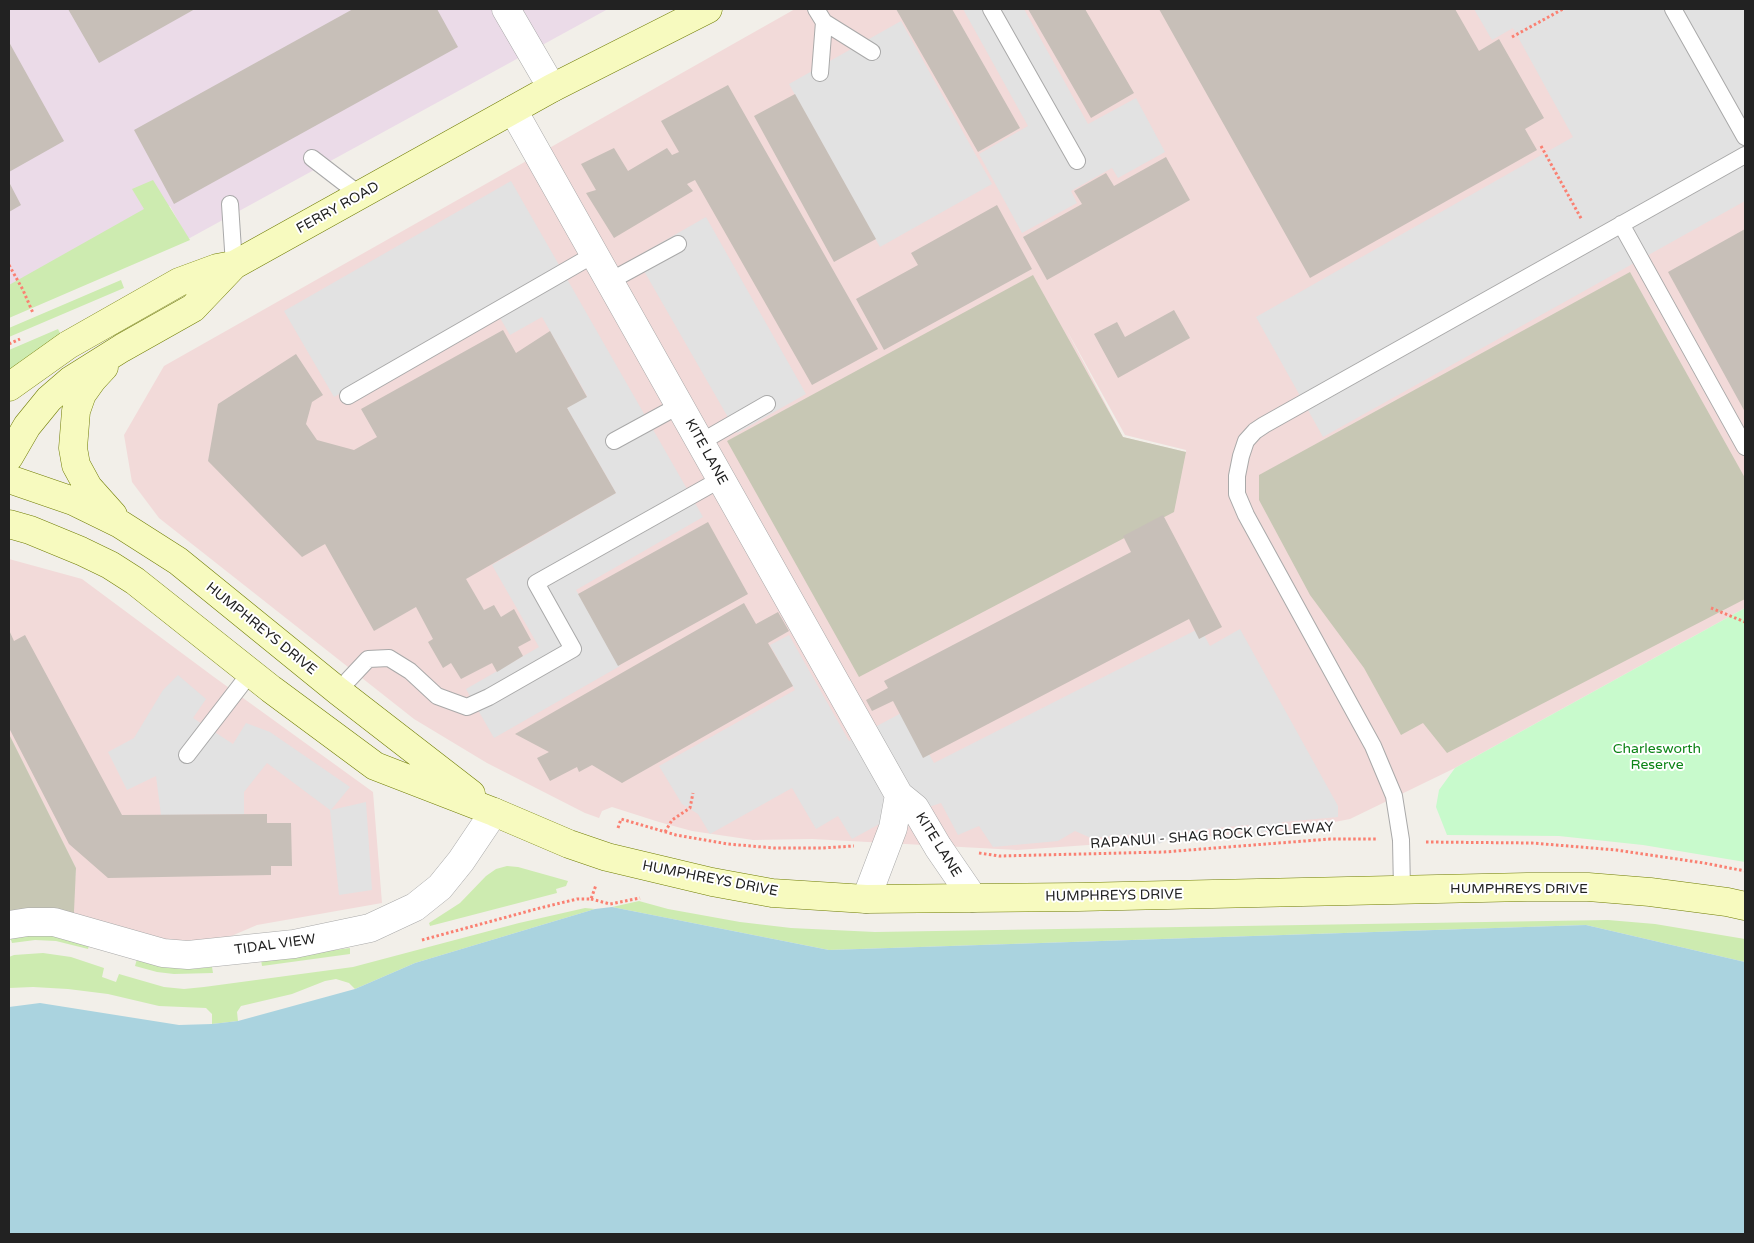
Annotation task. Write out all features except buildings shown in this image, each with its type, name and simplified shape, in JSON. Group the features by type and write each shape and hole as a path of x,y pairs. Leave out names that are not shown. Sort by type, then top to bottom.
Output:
{"main road":[{"name":"FERRY ROAD","path":"9,457 27,426 49,399 71,380 122,348 193,308 234,265 552,88 708,9"},
{"path":"9,387 68,345 179,282 217,268 234,265"},
{"path":"120,524 88,487 76,464 73,448 76,411 82,394 92,380 122,348"},
{"name":"HUMPHREYS DRIVE","path":"9,479 73,501 120,524 178,562 338,691 494,812"},
{"name":"HUMPHREYS DRIVE","path":"9,524 55,540 110,565 135,580 251,672 375,766 494,812 569,844 607,857 665,872 772,893 866,899 1527,887 1650,892 1745,906"}],"street":[{"path":"506,9 552,88"},
{"name":"KITE LANE","path":"513,110 899,795 915,808 938,848 973,898"},
{"name":"KITE LANE","path":"866,899 893,828 899,795"},
{"name":"TIDAL VIEW","path":"9,925 28,922 54,922 163,953 188,955 294,944 370,928 415,907 440,887 462,861 494,812"}],"lane":[{"path":"991,9 1077,161"},
{"path":"1673,9 1745,137"},
{"path":"820,15 872,52"},
{"path":"820,15 820,73"},
{"path":"1402,890 1401,840 1394,796 1373,746 1246,515 1238,494 1237,476 1246,441 1255,430 1745,155"},
{"path":"312,158 360,195"},
{"path":"230,204 234,265"},
{"path":"1621,224 1745,447"},
{"path":"610,281 678,244"},
{"path":"348,396 595,254"},
{"path":"701,442 767,404"},
{"path":"614,441 680,405"},
{"path":"338,691 368,659 389,658 410,671 437,696 467,707 489,697 574,649 536,583 721,478"},
{"path":"187,755 251,672"}],"path":[{"path":"1512,38 1562,9"},
{"path":"1541,146 1594,240"},
{"path":"9,265 33,313"},
{"path":"1711,608 1745,622"},
{"path":"665,832 672,820 690,808 693,793"},
{"path":"619,826 621,819 665,832 728,844 774,848 829,848 863,845"},
{"name":"RAPANUI - SHAG ROCK CYCLEWAY","path":"973,850 979,853 999,856 1107,854 1188,851 1348,838"},
{"path":"1458,843 1532,843 1616,850 1745,871"},
{"path":"591,898 610,904"}],"shaded area":[{"path":"9,9 608,9 188,239 170,206 9,297"},
{"path":"795,9 1745,9 1745,608 1455,768 1350,819 1288,831 1017,850 812,839 753,840 692,831 612,807 602,811 599,818 585,813 487,763 414,719 159,518 132,482 124,435 164,366","holes":["1065,327 1125,435 1186,450 1186,452 1123,437"]},
{"path":"963,9 1024,9 1088,124 1136,98 1165,152 1118,178 1112,168 1071,191 1077,203 1022,233 979,154 1028,126"},
{"path":"1474,9 1745,9 1745,201 1323,437 1256,317 1573,137 1513,28 1492,40"},
{"path":"901,21 992,184 880,247 789,84"},
{"path":"511,181 703,517 576,590 620,666 494,738 466,689 539,647 492,565 616,493 567,408 587,396 542,317 510,335 493,306 334,397 284,311"},
{"path":"706,217 806,394 737,433 636,257"},
{"path":"1630,272 1745,478 1745,599 1447,753 1423,723 1401,735 1364,668 1310,595 1259,500 1259,475"},
{"path":"1033,275 1123,437 1186,452 1174,512 859,677 727,441"},
{"path":"9,559 82,579 373,792 382,903 257,925 215,943 157,947 71,933 76,868 9,734"},
{"path":"1200,628 1210,646 1240,629 1338,806 1338,817 1283,822 1254,837 1249,825 1185,831 1159,844 1153,833 1091,838 1075,831 1058,841 993,847 979,826 958,835 941,803 885,821 852,839 838,816 816,829 792,788 710,834 698,814 682,804 659,766 795,690 770,645 789,635 849,741 905,711 934,763"},
{"path":"178,675 206,699 193,718 233,744 246,723 270,732 350,787 331,810 366,802 372,890 339,895 330,810 267,763 244,792 244,814 161,815 156,776 127,790 108,752 134,738 163,690"},
{"path":"9,734 76,868 73,933 9,926"}],"green space":[{"path":"153,180 190,240 9,318 9,285 144,209 132,189"},
{"path":"121,280 124,288 9,337 9,328"},
{"path":"58,329 62,337 9,371 9,350"},
{"name":"Charlesworth Reserve","path":"1745,608 1745,862 1643,845 1559,836 1447,835 1436,807 1439,790 1455,768"},
{"path":"507,866 518,867 568,881 566,886 556,889 557,893 430,926 429,923 460,903 486,876 496,869"},
{"path":"639,901 668,909 740,922 791,928 875,932 1608,920 1655,924 1745,939 1745,962 1586,925 829,950 612,907"},
{"path":"585,908 595,909 415,963 355,989 349,983 336,979 325,981 292,994 241,1006 237,1012 238,1021 212,1024 212,1014 206,1008 159,1006 108,994 68,989 9,988 9,957 14,955 43,953 71,957 104,968 102,977 116,982 119,974 164,987 184,989 353,967 519,923"},
{"path":"35,934 57,935 90,943 88,949 56,941 35,940 12,943 10,937"},
{"path":"350,948 350,954 262,966 261,960"},
{"path":"137,959 174,968 212,967 213,973 174,974 157,972 135,966"}],"water":[{"path":"612,907 829,950 1586,925 1745,962 1745,1234 9,1234 9,1007 40,1003 179,1025 238,1021 355,989 415,963 595,909"}]}
